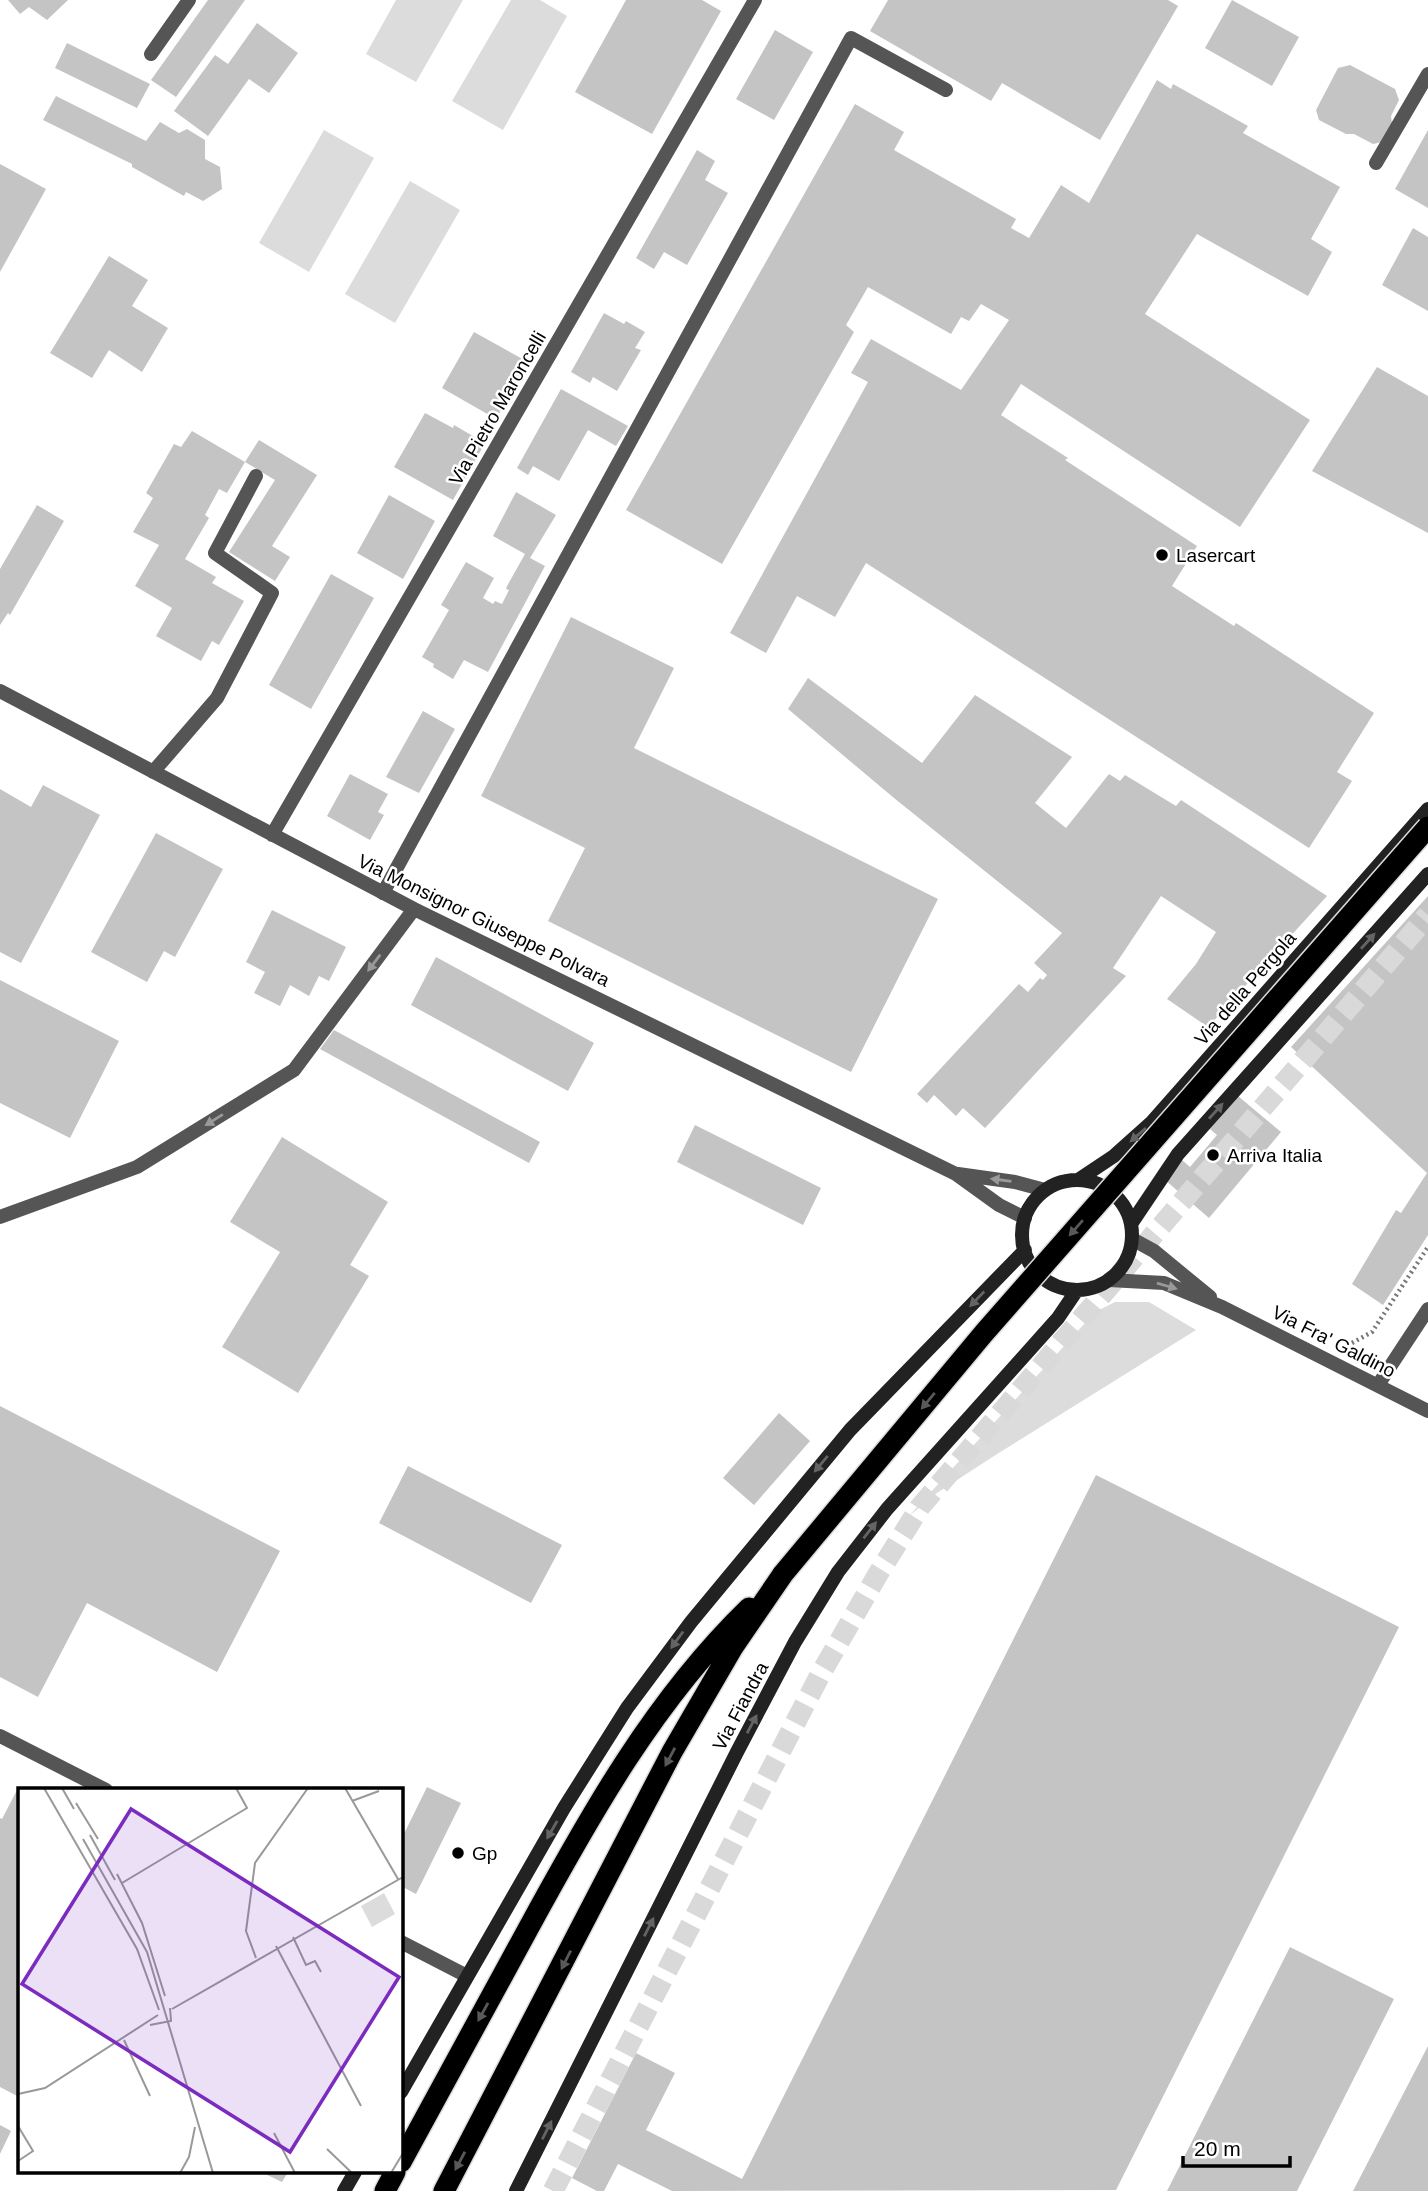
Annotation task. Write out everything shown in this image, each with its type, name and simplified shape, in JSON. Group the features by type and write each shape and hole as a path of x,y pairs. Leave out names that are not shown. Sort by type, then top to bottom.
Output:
{"highway":[{"path":"402,2159 568,1857 622,1765 675,1692 718,1640 783,1574 984,1333 1428,827"},
{"path":"444,2191 672,1752 733,1647 783,1574"},
{"path":"385,2191 394,2174"}],"street":[{"path":"151,54 188,0"},
{"name":"Via Pietro Maroncelli","path":"272,835 755,0"},
{"path":"383,892 851,38 946,90"},
{"path":"1376,163 1428,74"},
{"path":"153,772 217,698 272,593 215,554 256,476"},
{"name":"Via Monsignor Giuseppe Polvara","path":"0,691 414,909 956,1174 999,1205 1025,1218"},
{"name":"Via della Pergola","path":"1078,1180 1114,1156 1152,1122 1428,809"},
{"path":"1131,1224 1178,1154 1428,874"},
{"path":"0,1217 138,1167 294,1070 414,909"},
{"name":"Via Monsignor Giuseppe Polvara","path":"956,1174 1015,1182 1045,1190"},
{"path":"1078,1180 1096,1184 1112,1192 1124,1206 1131,1224 1132,1239 1122,1268 1109,1280 1094,1287 1077,1290 1059,1287 1044,1278 1032,1266 1025,1250 1023,1234 1025,1218 1033,1202 1045,1190 1061,1182 1078,1180"},
{"name":"Via Fra' Galdino","path":"1132,1239 1154,1251 1222,1307"},
{"path":"402,2090 564,1808 627,1709 691,1622 849,1430 1025,1250"},
{"name":"Via Fra' Galdino","path":"1109,1280 1164,1283 1222,1307 1428,1411"},
{"name":"Via Fiandra","path":"516,2191 737,1752 795,1642 838,1572 887,1508 1058,1318 1077,1290"},
{"path":"1378,1385 1428,1309"},
{"path":"0,1736 102,1788"},
{"path":"402,1943 467,1976"},
{"path":"344,2191 354,2174"}],"path":[{"path":"1347,1344 1355,1343 1372,1332 1428,1247"}],"shaded area":[{"path":"396,0 463,0 416,82 366,54"},
{"path":"511,0 540,0 567,16 503,130 452,101"},
{"path":"324,130 374,158 309,272 259,243"},
{"path":"410,181 460,210 395,323 345,294"},
{"path":"1115,1302 1149,1302 1196,1330 994,1456 937,1493 909,1516 1095,1312"}],"building":[{"path":"8,0 68,0 47,20 29,7 20,14"},
{"path":"208,0 245,0 176,97 151,80"},
{"path":"626,0 702,0 721,11 652,134 575,92"},
{"path":"888,0 1168,0 1178,6 1100,140 1002,83 991,101 870,31"},
{"path":"1232,0 1299,37 1272,86 1205,48"},
{"path":"257,23 298,53 269,93 249,79 208,136 174,111 215,55 228,64"},
{"path":"775,30 813,52 774,120 736,99"},
{"path":"67,43 150,84 137,108 55,68"},
{"path":"1350,65 1395,89 1399,100 1391,116 1392,124 1382,142 1373,144 1319,120 1316,110 1338,68"},
{"path":"1157,80 1171,89 1173,84 1248,126 1243,133 1340,187 1311,239 1332,252 1308,296 1197,234 1145,314 1310,420 1240,527 1021,384 1001,415 1197,546 1172,586 1234,626 1236,623 1374,713 1337,772 1352,781 1309,848 866,563 835,617 797,596 766,653 730,633 868,382 851,373 871,339 961,390 1009,320 981,304 969,321 961,317 951,334 868,287 846,325 854,332 722,564 626,510 855,104 904,132 894,150 1016,219 1011,228 1029,238 1061,185 1089,203"},
{"path":"56,96 146,141 160,122 179,133 187,129 205,140 205,159 220,167 222,189 203,201 186,192 184,196 132,167 132,164 43,120"},
{"path":"1428,130 1428,208 1395,189"},
{"path":"697,150 715,161 705,180 728,193 687,265 664,252 654,269 636,258"},
{"path":"0,164 46,189 0,272"},
{"path":"1413,228 1428,237 1428,311 1382,285"},
{"path":"109,256 148,280 132,306 168,328 142,372 109,350 92,378 50,353"},
{"path":"604,313 645,332 635,348 641,350 617,391 593,377 590,383 571,372"},
{"path":"474,332 528,362 496,419 442,388"},
{"path":"1377,367 1428,396 1428,533 1312,471"},
{"path":"561,389 628,426 616,446 588,430 559,481 533,466 528,475 517,468"},
{"path":"425,413 453,428 454,425 485,443 453,500 394,467"},
{"path":"192,431 245,462 227,493 219,489 205,515 209,518 185,559 216,577 212,583 244,601 219,645 212,641 201,661 156,636 172,608 135,586 159,545 133,532 153,498 146,493 174,444 181,447"},
{"path":"259,440 317,475 272,546 290,557 275,581 229,552 275,480 245,462"},
{"path":"516,492 556,515 530,558 545,566 488,672 464,660 453,679 422,657 449,610 441,605 466,562 494,578 483,598 493,604 495,601 502,604 509,590 506,589 507,586 525,554 493,536"},
{"path":"389,495 435,521 403,579 357,553"},
{"path":"37,505 64,521 10,615 8,613 0,625 0,569"},
{"path":"331,574 374,598 311,709 269,685"},
{"path":"571,617 674,668 634,748 938,899 851,1072 548,921 585,848 481,796"},
{"path":"808,678 922,763 975,695 1072,757 1035,803 1066,828 1109,774 1120,781 1125,775 1176,806 1181,800 1327,896 1208,1027 1167,999 1196,964 1216,932 1161,896 1113,968 1126,976 985,1128 963,1108 956,1116 934,1095 927,1103 917,1094 1019,984 1028,992 1040,978 1043,980 1047,975 1034,963 1062,933 788,709"},
{"path":"423,711 455,729 419,793 386,777"},
{"path":"350,774 388,794 378,812 384,815 370,840 327,816"},
{"path":"43,785 100,815 21,963 0,952 0,789 31,807"},
{"path":"156,833 223,869 175,957 164,951 147,982 91,952"},
{"path":"1428,896 1428,1235 1383,1305 1352,1284 1396,1210 1401,1213 1427,1173 1291,1047"},
{"path":"272,910 346,947 329,981 319,976 309,996 290,985 280,1006 254,993 265,972 246,962"},
{"path":"436,957 594,1043 568,1091 411,1005"},
{"path":"0,980 119,1041 70,1138 0,1103"},
{"path":"334,1030 540,1142 529,1163 320,1049"},
{"path":"1238,1096 1281,1132 1209,1218 1165,1180 1182,1160 1190,1167 1217,1135 1210,1129"},
{"path":"695,1125 821,1188 803,1225 677,1162"},
{"path":"282,1137 388,1202 350,1265 369,1276 298,1393 222,1347 280,1252 230,1222"},
{"path":"0,1406 280,1551 217,1672 87,1603 38,1697 0,1677"},
{"path":"779,1413 810,1441 754,1505 723,1478"},
{"path":"408,1466 562,1545 531,1603 379,1523"},
{"path":"1096,1475 1399,1627 1116,2190 672,2191 618,2164 604,2191 597,2191 572,2178 636,2053 675,2073 646,2130 742,2179"},
{"path":"427,1787 461,1803 416,1894 402,1887 402,1838"},
{"path":"18,1793 18,2096 0,2087 0,1818 2,1819"},
{"path":"1290,1947 1394,1999 1297,2191 1167,2191"},
{"path":"1428,2046 1428,2191 1353,2191"},
{"path":"0,2125 11,2131 0,2154"},
{"path":"265,2174 287,2174 282,2182"}],"tunnel":[{"path":"553,2191 820,1675 920,1507 1428,915"}],"place":[{"name":"Lasercart","path":"1162,555"},
{"name":"Arriva Italia","path":"1213,1155"},
{"name":"Gp","path":"458,1853"}]}
